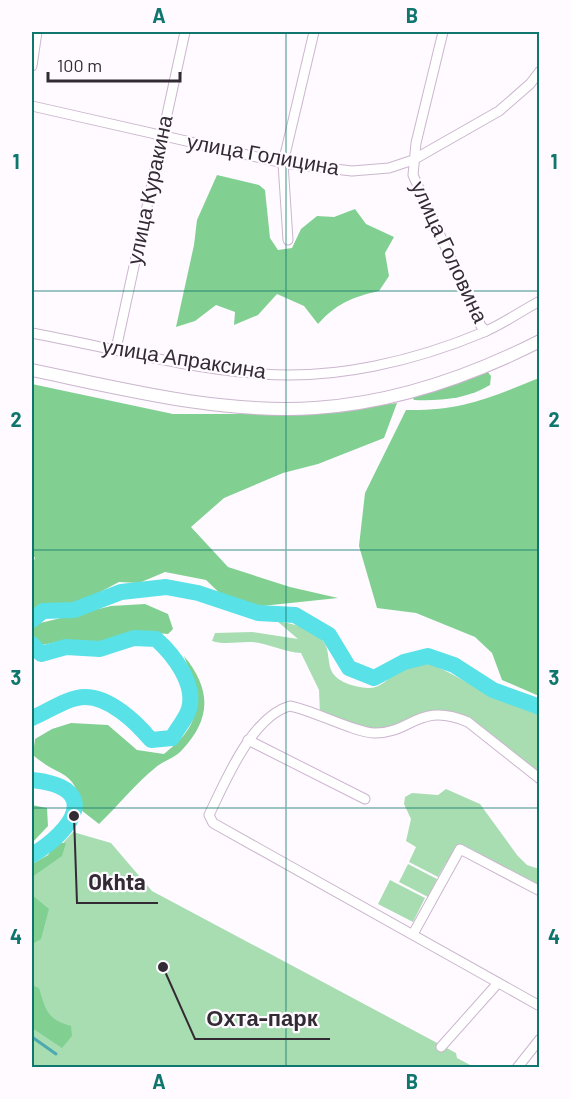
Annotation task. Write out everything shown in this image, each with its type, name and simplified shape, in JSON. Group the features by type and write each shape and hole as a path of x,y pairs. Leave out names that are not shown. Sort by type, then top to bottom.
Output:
{"street":[{"path":"32,66 37,32"},
{"name":"улица Куракина","path":"116,349 160,137 185,32"},
{"path":"288,240 283,163 314,32"},
{"name":"улица Головина","path":"443,32 413,160 413,175 481,326 486,331"},
{"name":"улица Голицина","path":"32,106 160,137 283,163 352,171 389,168 413,160 499,111 530,84 540,71"},
{"name":"улица Апраксина","path":"32,333 224,369 263,374 300,373 353,369 399,360 486,331 540,301"},
{"path":"32,370 189,400 254,408 314,408 364,402 435,386 496,363 540,341"},
{"path":"538,1005 213,823 209,815 248,740 280,708 290,706 374,733 389,730 424,715 448,716 468,722 540,779"},
{"path":"248,740 365,799"},
{"path":"413,934 460,849 540,891"},
{"path":"441,1047 498,983"},
{"path":"517,1068 540,1039"}],"green space":[{"path":"217,175 259,185 265,190 270,238 278,250 292,248 301,229 317,216 334,217 355,209 366,224 394,237 385,253 389,276 379,291 345,302 331,311 318,324 304,306 277,294 258,315 234,325 235,312 216,305 195,321 176,327 194,245 197,220"},
{"path":"487,371 491,376 490,385 472,393 433,400 414,400 412,396"},
{"path":"539,378 539,696 502,680 492,653 475,637 416,613 377,608 359,546 365,493 406,410 459,406 505,392"},
{"path":"32,384 173,414 318,414 397,403 384,438 318,464 283,473 224,498 191,527 228,567 290,587 338,598 262,606 228,601 206,580 165,572 139,583 119,582 72,607 41,607 32,618 32,569 35,557 32,557"},
{"path":"145,604 168,614 173,629 168,634 143,632 99,642 61,641 42,645 32,641 32,627 36,624 111,606"},
{"path":"277,621 302,627 319,636 327,648 332,672 339,679 354,686 374,688 402,670 429,663 510,704 539,713 539,779 468,722 448,715 374,733 320,714 319,690 301,653 259,643 212,641 215,633 252,632 298,639"},
{"path":"184,656 193,668 203,692 203,715 199,726 179,753 148,774 99,824 81,810 79,797 71,780 33,755 35,739 52,729 71,723 108,725 137,750 164,754 186,732 195,710 194,686"},
{"path":"446,789 480,804 517,855 527,865 539,869 539,891 460,849 450,865 446,863 438,877 409,862 416,847 406,841 411,819 404,804 405,797 412,793 438,795"},
{"path":"32,805 47,808 48,826 32,843"},
{"path":"73,832 111,843 152,891 456,1053 457,1058 472,1066 32,1067 32,868 44,864"},
{"path":"57,843 66,843 62,856 32,877 32,864 48,855"},
{"path":"408,864 437,879 428,897 399,882"},
{"path":"390,880 425,898 413,922 378,904"},
{"path":"32,895 49,909 41,939 32,944"},
{"path":"32,985 39,988 52,1017 71,1026 72,1036 62,1048 32,1028"}],"waterway":[{"path":"32,620 43,611 74,610 121,592 166,587 198,593 258,613 295,615 329,635 349,668 374,678 404,662 428,656 454,665 493,690 540,707"},
{"path":"32,644 41,654 66,647 100,649 134,638 156,639 170,653 182,671 190,699 188,713 172,738 151,740 122,712 94,698 72,699 32,718"},
{"path":"32,780 54,784 68,791 74,800 74,811 69,823 47,845 32,855"},
{"path":"32,1037 56,1054"}],"place":[{"name":"Okhta","path":"74,816"},
{"name":"Охта-парк","path":"163,967"}]}
